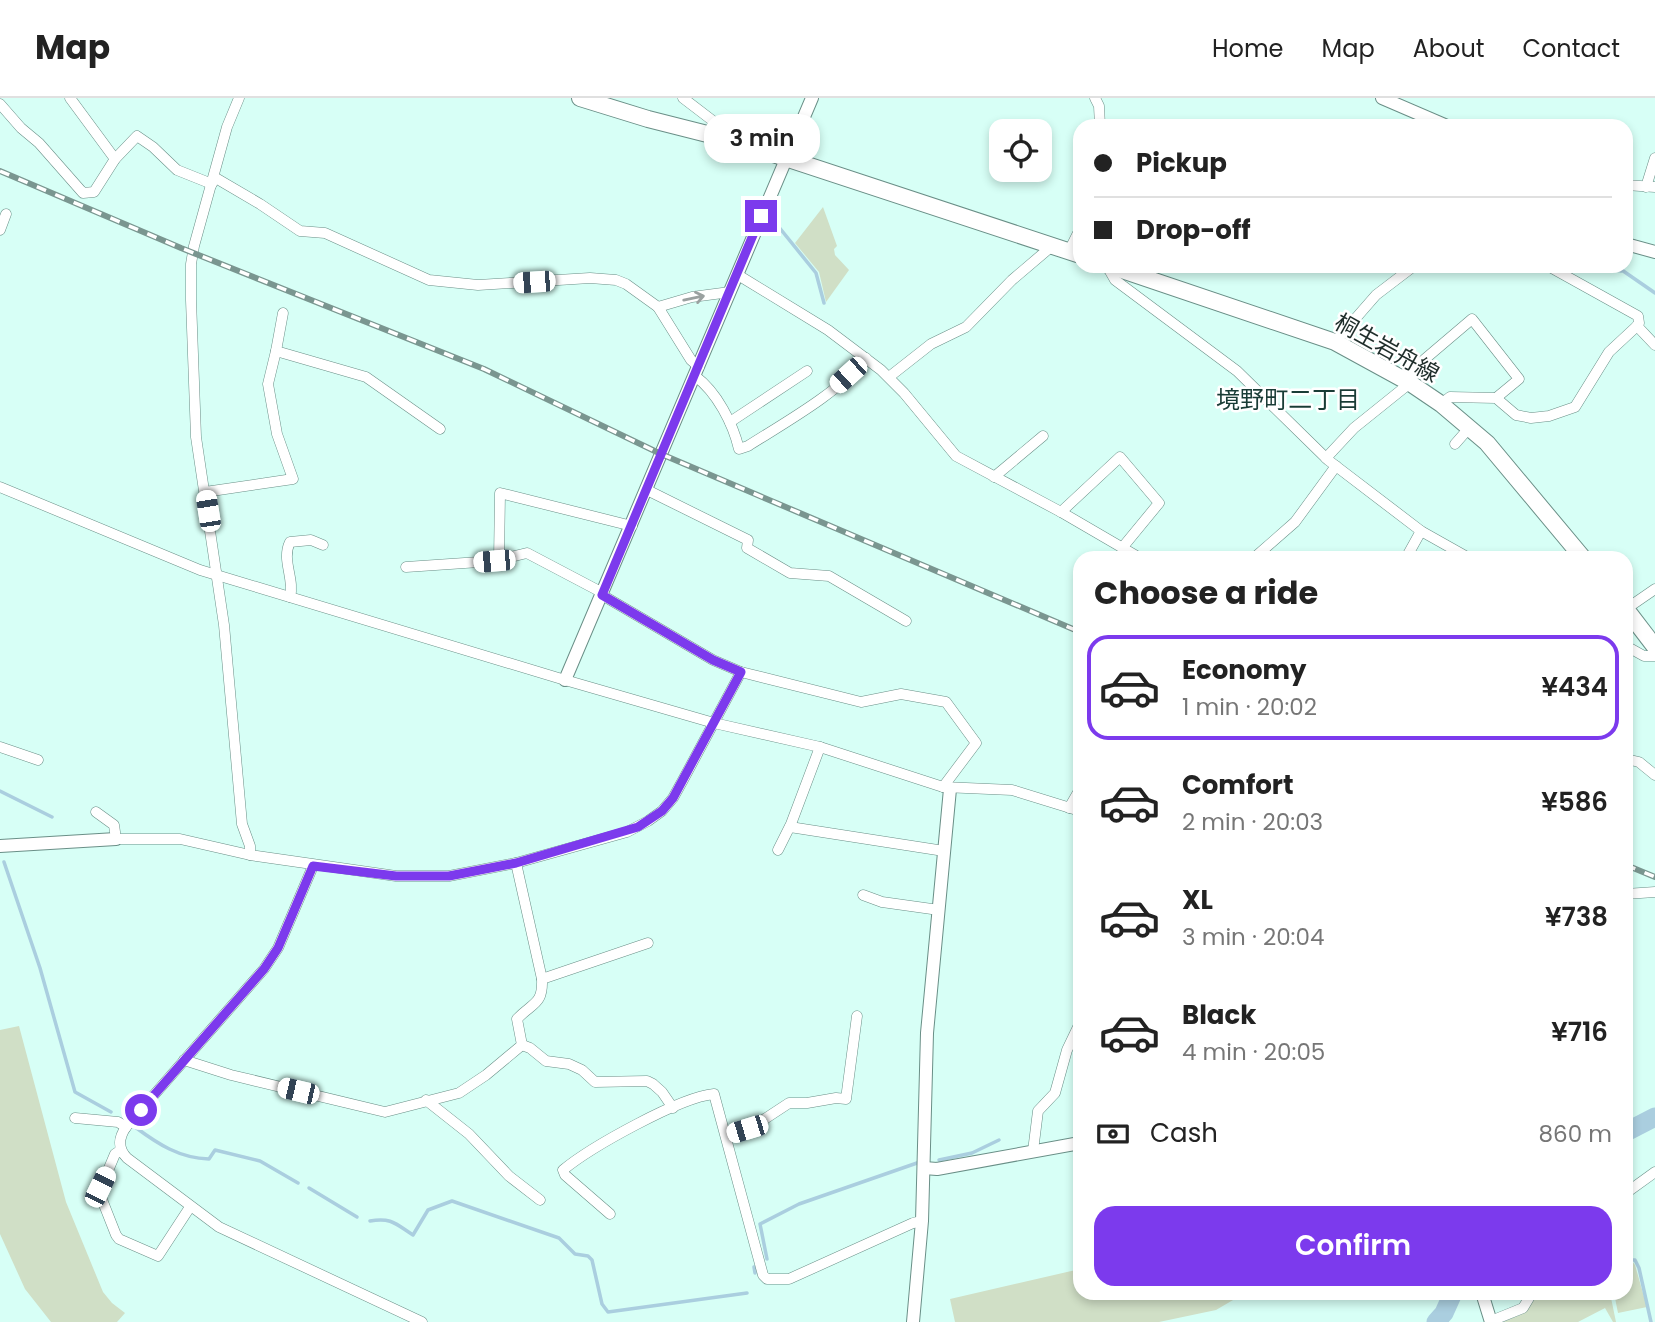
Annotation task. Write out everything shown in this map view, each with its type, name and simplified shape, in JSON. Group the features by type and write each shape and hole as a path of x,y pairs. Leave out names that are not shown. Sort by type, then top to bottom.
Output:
{"main road":[{"path":"580,98 731,140 1073,253"},
{"name":"桐生岩舟線","path":"1130,273 1335,342 1410,383 1441,404 1487,443 1577,551"},
{"path":"1633,618 1655,647"}],"street":[{"path":"70,98 115,159"},
{"path":"239,98 227,127 191,264 192,373 197,437 224,625 242,824 250,846 250,855"},
{"path":"683,98 717,124 731,140"},
{"path":"565,680 812,98"},
{"path":"1095,98 1099,106 1100,119"},
{"path":"1382,98 1431,119"},
{"path":"0,104 83,193 94,192 115,159 137,135 173,167 213,181 260,204 300,231 325,233 429,280 478,285 601,278 626,284 659,307 704,384 730,422 740,449 834,388 866,358"},
{"path":"1633,186 1651,187 1655,158"},
{"path":"0,230 6,214"},
{"path":"889,377 931,344 966,327 1012,280 1052,246"},
{"path":"1633,246 1655,252"},
{"path":"1112,273 1115,280 1237,371 1326,458 1421,531 1457,551"},
{"path":"1335,342 1376,295 1405,273"},
{"path":"1441,404 1450,397 1496,398 1521,417 1549,416 1575,407 1609,352 1639,323 1638,316 1561,273"},
{"path":"738,275 828,330 889,377 956,456 1127,551"},
{"path":"659,307 692,297 730,292"},
{"path":"205,492 293,479 276,435 268,384 283,313"},
{"path":"1326,458 1354,428 1410,383 1412,370 1472,319 1519,379 1496,398"},
{"path":"1637,327 1655,345"},
{"path":"276,351 366,377 440,429"},
{"path":"730,422 807,371"},
{"path":"1455,444 1469,428"},
{"path":"993,477 1043,436"},
{"path":"1061,512 1120,457 1159,503 1122,548"},
{"path":"1262,551 1295,523 1336,466"},
{"path":"0,487 216,575 565,680 714,723 820,747 946,788 1012,790 1073,810"},
{"path":"647,490 748,540 747,548 790,573 829,576 906,621"},
{"path":"499,559 500,493 632,526"},
{"path":"1410,551 1421,531"},
{"path":"290,597 292,590 286,553 290,542 311,540 323,545"},
{"path":"406,566 499,559 527,553 713,660 741,672 861,702 901,694 946,702 976,743 946,788 944,851 927,1033 922,1221 913,1322"},
{"path":"1633,604 1655,589"},
{"path":"1633,650 1644,656 1655,656"},
{"path":"0,846 116,838 180,839 313,866 396,876 449,876 516,863 627,832 648,821 673,798 741,672"},
{"path":"0,747 38,760"},
{"path":"778,850 790,827 820,747"},
{"path":"1633,761 1639,762 1655,775"},
{"path":"96,812 114,825 116,838"},
{"path":"790,827 944,851"},
{"path":"516,863 542,979 541,999 517,1019 522,1045"},
{"path":"313,866 283,937 269,962 126,1126 121,1135 121,1150 127,1158 219,1227 422,1322"},
{"path":"1633,894 1655,892"},
{"path":"863,895 882,902 939,910"},
{"path":"542,979 648,943"},
{"path":"726,1136 751,1128 789,1103 846,1099 857,1016"},
{"path":"1033,1151 1038,1111 1055,1093 1073,1038"},
{"path":"184,1060 231,1075 384,1112 459,1093 522,1045"},
{"path":"522,1045 546,1060 569,1063 595,1082 647,1081 653,1084 673,1108"},
{"path":"610,1214 565,1175 563,1170 582,1154 673,1108 695,1098 714,1094 763,1275 767,1279 789,1279 922,1221"},
{"path":"426,1100 469,1134 509,1177 540,1200"},
{"path":"75,1118 118,1122 126,1126"},
{"path":"924,1168 1073,1144"},
{"path":"121,1150 115,1154 99,1192 119,1239 158,1256 190,1207"},
{"path":"1633,1188 1655,1172"},
{"path":"1484,1300 1490,1320 1523,1308 1528,1300"}],"green space":[{"path":"823,207 837,246 834,249 835,255 849,270 826,302 819,272 795,243"},
{"path":"19,1026 66,1202 103,1292 125,1313 117,1322 51,1322 25,1289 0,1234 0,1030"},
{"path":"1633,1262 1647,1307 1618,1313 1615,1300 1633,1300"},
{"path":"1073,1271 1073,1300 1233,1300 1216,1310 1159,1322 955,1322 950,1299"},
{"path":"1531,1300 1611,1300 1616,1322 1613,1322 1605,1308 1578,1322 1503,1322 1522,1314"}],"waterway":[{"path":"774,221 816,273 824,303"},
{"path":"1626,273 1655,293"},
{"path":"0,791 52,817"},
{"path":"4,862 40,968 75,1092 111,1112"},
{"path":"1633,1128 1655,1117"},
{"path":"135,1127 178,1153 209,1159 215,1150 260,1161 298,1183"},
{"path":"939,1160 972,1153 999,1140"},
{"path":"767,1259 760,1224 799,1204 917,1163"},
{"path":"309,1188 357,1217"},
{"path":"370,1221 388,1221 413,1235 428,1210 452,1201 559,1238 575,1254 588,1256 592,1260 602,1304 608,1312 747,1293"},
{"path":"1633,1260 1639,1268 1651,1322"},
{"path":"754,1267 755,1273"},
{"path":"1436,1322 1450,1300"}],"railway":[{"path":"0,171 181,248 484,369 661,454 1073,629"},
{"path":"1633,868 1655,877"}],"district":[{"name":"境野町二丁目","path":"1288,399"}],"route":[{"path":"141,1110 264,969 278,948 312,874 313,866 396,876 449,876 516,863 627,832 662,811 673,798 741,672 713,660 602,595 761,216"}]}
